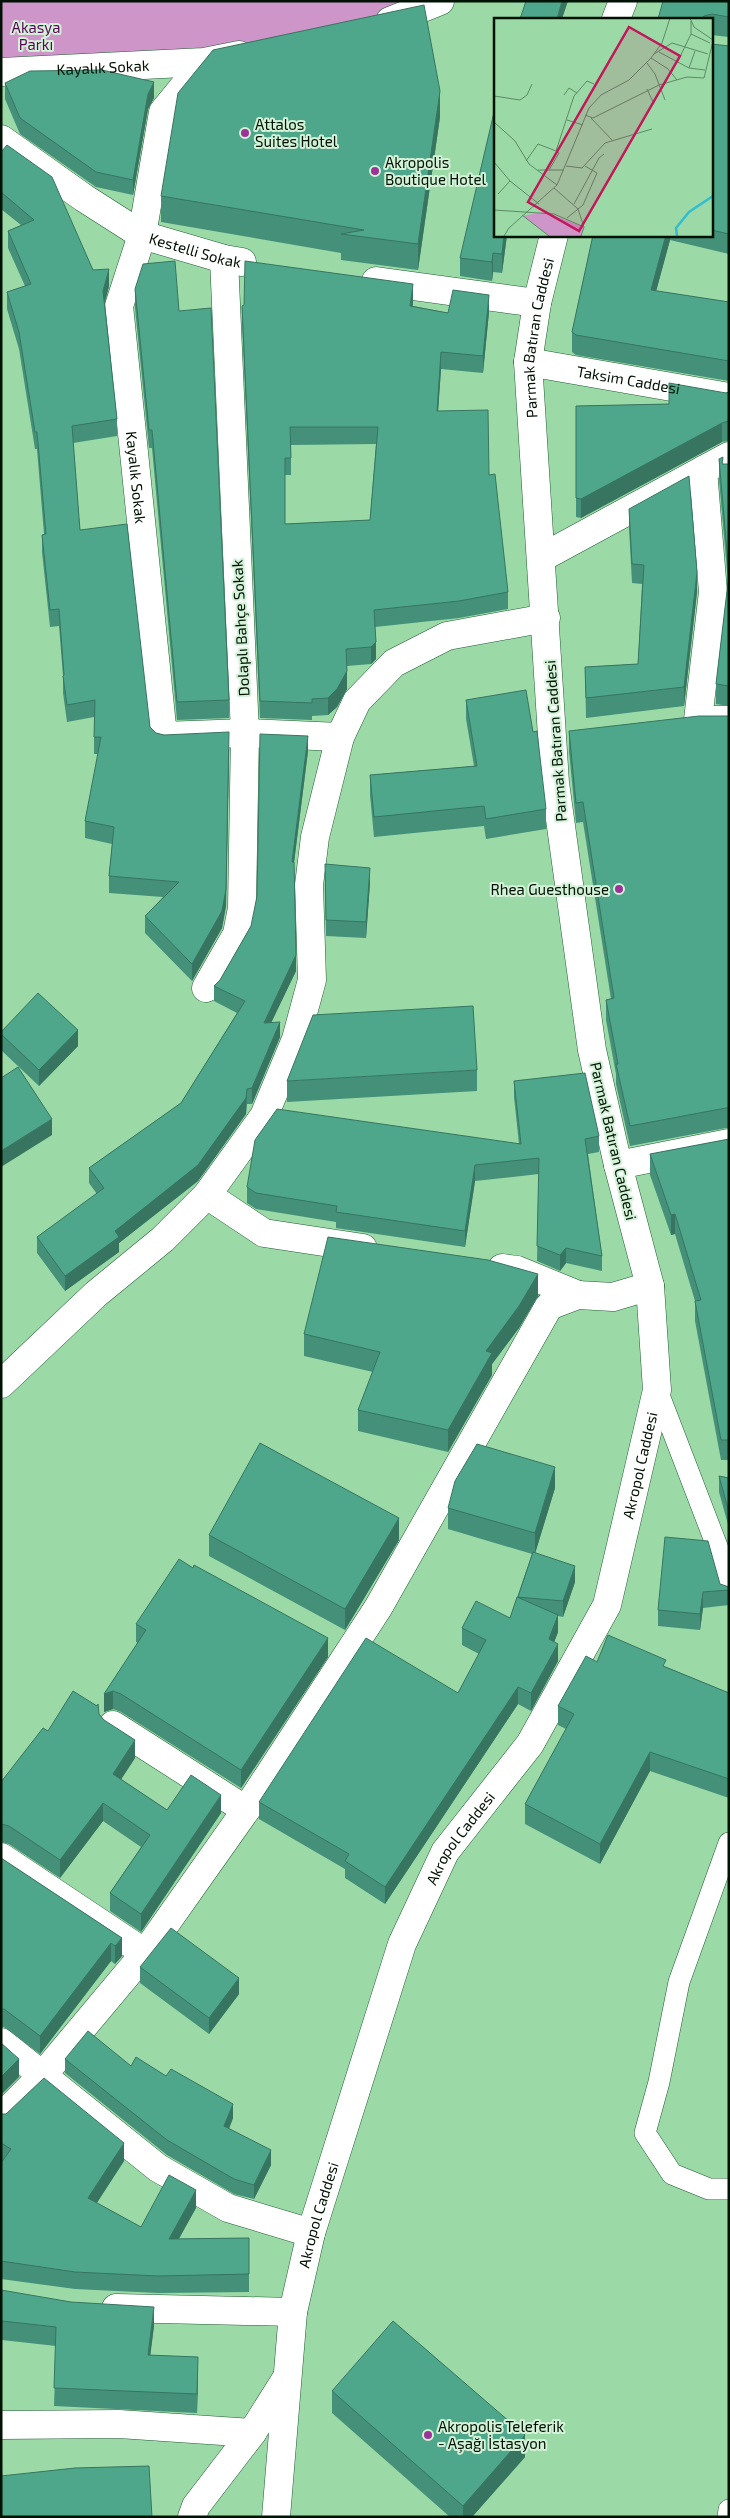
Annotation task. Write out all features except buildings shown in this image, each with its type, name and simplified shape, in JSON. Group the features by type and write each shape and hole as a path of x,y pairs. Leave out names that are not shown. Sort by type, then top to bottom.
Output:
{"street":[{"path":"370,28 440,1"},
{"path":"616,18 623,1"},
{"name":"Kayalık Sokak","path":"1,72 204,62 263,50"},
{"name":"Kayalık Sokak","path":"204,62 163,112 142,234 118,306 163,736 245,733 340,737"},
{"name":"Kestelli Sokak","path":"1,139 84,198 142,234 224,259 264,265"},
{"name":"Parmak Batıran Caddesi","path":"554,236 537,303 528,362 546,618 563,736 555,783 592,1050 618,1165 650,1286 657,1390"},
{"name":"Dolaplı Bahçe Sokak","path":"206,988 236,934 242,908 245,733 224,259"},
{"path":"352,278 537,303"},
{"name":"Taksim Caddesi","path":"528,362 729,397"},
{"path":"541,558 729,456"},
{"path":"698,720 713,592 703,470"},
{"path":"1,1384 96,1294 163,1239 207,1195 264,1116 296,1039 312,980 309,885 315,837 340,737 357,702 394,664 447,636 546,618"},
{"path":"669,723 698,720 729,720"},
{"path":"618,1165 729,1143"},
{"path":"207,1195 264,1233 390,1252"},
{"path":"478,1264 517,1270 578,1295 613,1297 650,1286"},
{"path":"1,2118 42,2076 145,1954 246,1810 378,1608 549,1306 578,1295"},
{"name":"Akropol Caddesi","path":"276,2517 293,2312 311,2233 406,1936 445,1852 530,1744 607,1605 657,1390"},
{"path":"325,1637 350,1651"},
{"path":"113,1725 246,1810"},
{"path":"1,1857 145,1954"},
{"path":"1,2042 158,2168 228,2208 311,2233"},
{"path":"88,2306 134,2310 293,2312"},
{"path":"192,2517 196,2506 252,2433 286,2379"},
{"path":"1,2425 119,2424 252,2433"}],"lane":[{"name":"Akropol Caddesi","path":"657,1390 720,1554 729,1592"},
{"path":"729,1843 679,1982 659,2082 645,2133 672,2174 709,2189 729,2189"},
{"path":"728,2517 729,2510"}],"green space":[{"name":"Akasya Parkı","path":"1,1 440,1 204,62 1,72"}],"place":[{"name":"Attalos Suites Hotel","path":"245,133"},
{"name":"Akropolis Boutique Hotel","path":"375,171"},
{"name":"Rhea Guesthouse","path":"619,889"},
{"name":"Akropolis Teleferik - Aşağı İstasyon","path":"428,2435"}]}
